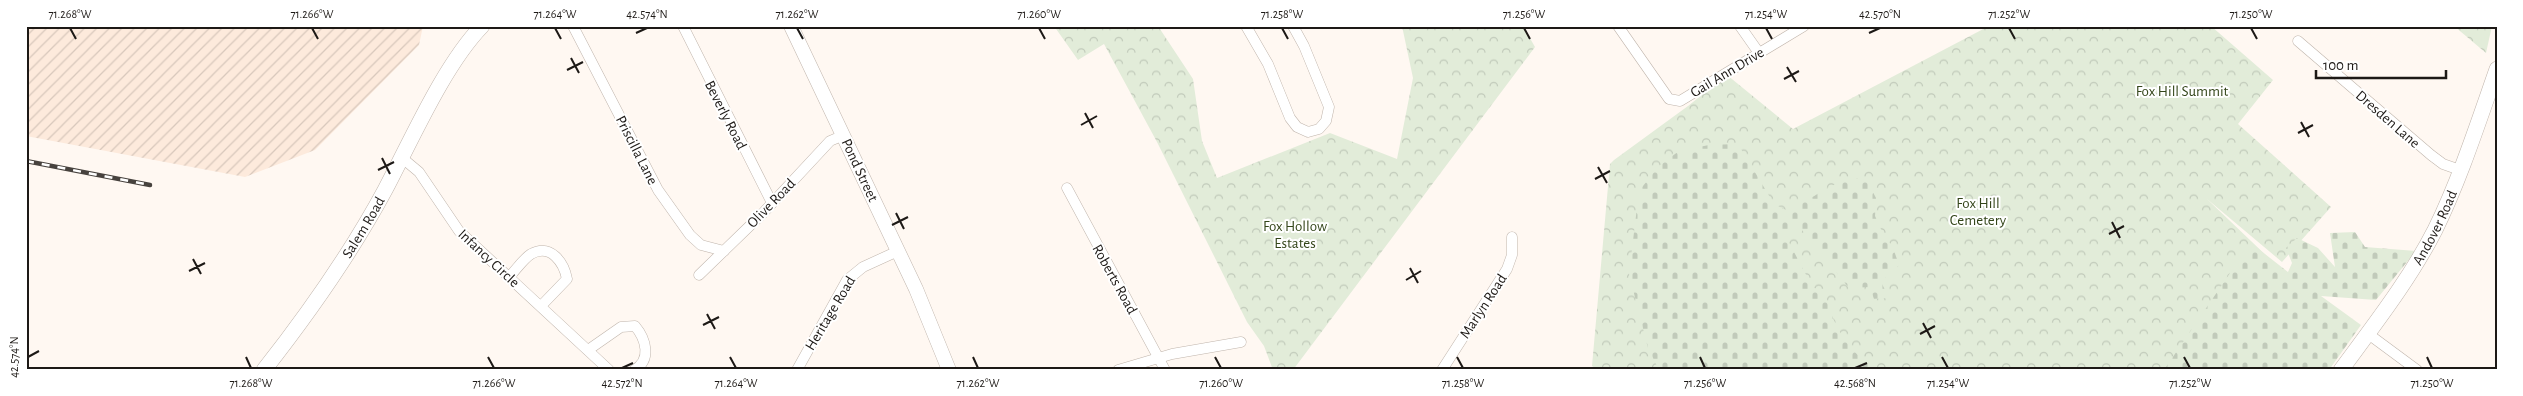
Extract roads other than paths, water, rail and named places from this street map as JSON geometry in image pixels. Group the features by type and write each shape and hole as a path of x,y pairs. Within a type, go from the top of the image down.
{"main road":[{"name":"Salem Road","path":"264,370 344,257 442,83 482,26"},
{"name":"Andover Road","path":"2341,370 2426,247 2460,170 2497,69"}],"street":[{"name":"Priscilla Lane","path":"573,26 658,190 695,240 701,245 724,251"},
{"name":"Beverly Road","path":"682,26 772,203"},
{"name":"Pond Street","path":"791,26 898,251 949,370"},
{"path":"1246,26 1268,64 1290,118 1297,127 1308,132 1318,129 1326,120 1329,107 1304,46 1293,26"},
{"name":"Gail Ann Drive","path":"1618,26 1669,99 1675,101 1680,101 1804,26"},
{"path":"1740,26 1759,53"},
{"name":"Dresden Lane","path":"2298,41 2431,155 2443,164 2460,170"},
{"name":"Olive Road","path":"699,275 772,203 830,141 844,135"},
{"name":"Infancy Circle","path":"401,157 420,172 459,231 610,370"},
{"name":"Roberts Road","path":"1067,188 1165,370"},
{"name":"Marlyn Road","path":"1442,370 1507,269 1512,255 1512,237"},
{"path":"509,277 531,254 545,251 558,257 566,271 567,279 541,306"},
{"name":"Heritage Road","path":"797,370 838,295 854,272 898,251"},
{"path":"588,350 621,327 635,326 644,336 646,354 639,367 634,370"},
{"path":"2367,333 2417,370"},
{"path":"1118,370 1159,358 1241,342"}],"railway":[{"path":"26,161 150,185"}],"park label":[{"name":"Fox Hill Summit","path":"2182,91"},
{"name":"Fox Hill Cemetery","path":"1978,212"},
{"name":"Fox Hollow Estates","path":"1295,234"}]}
